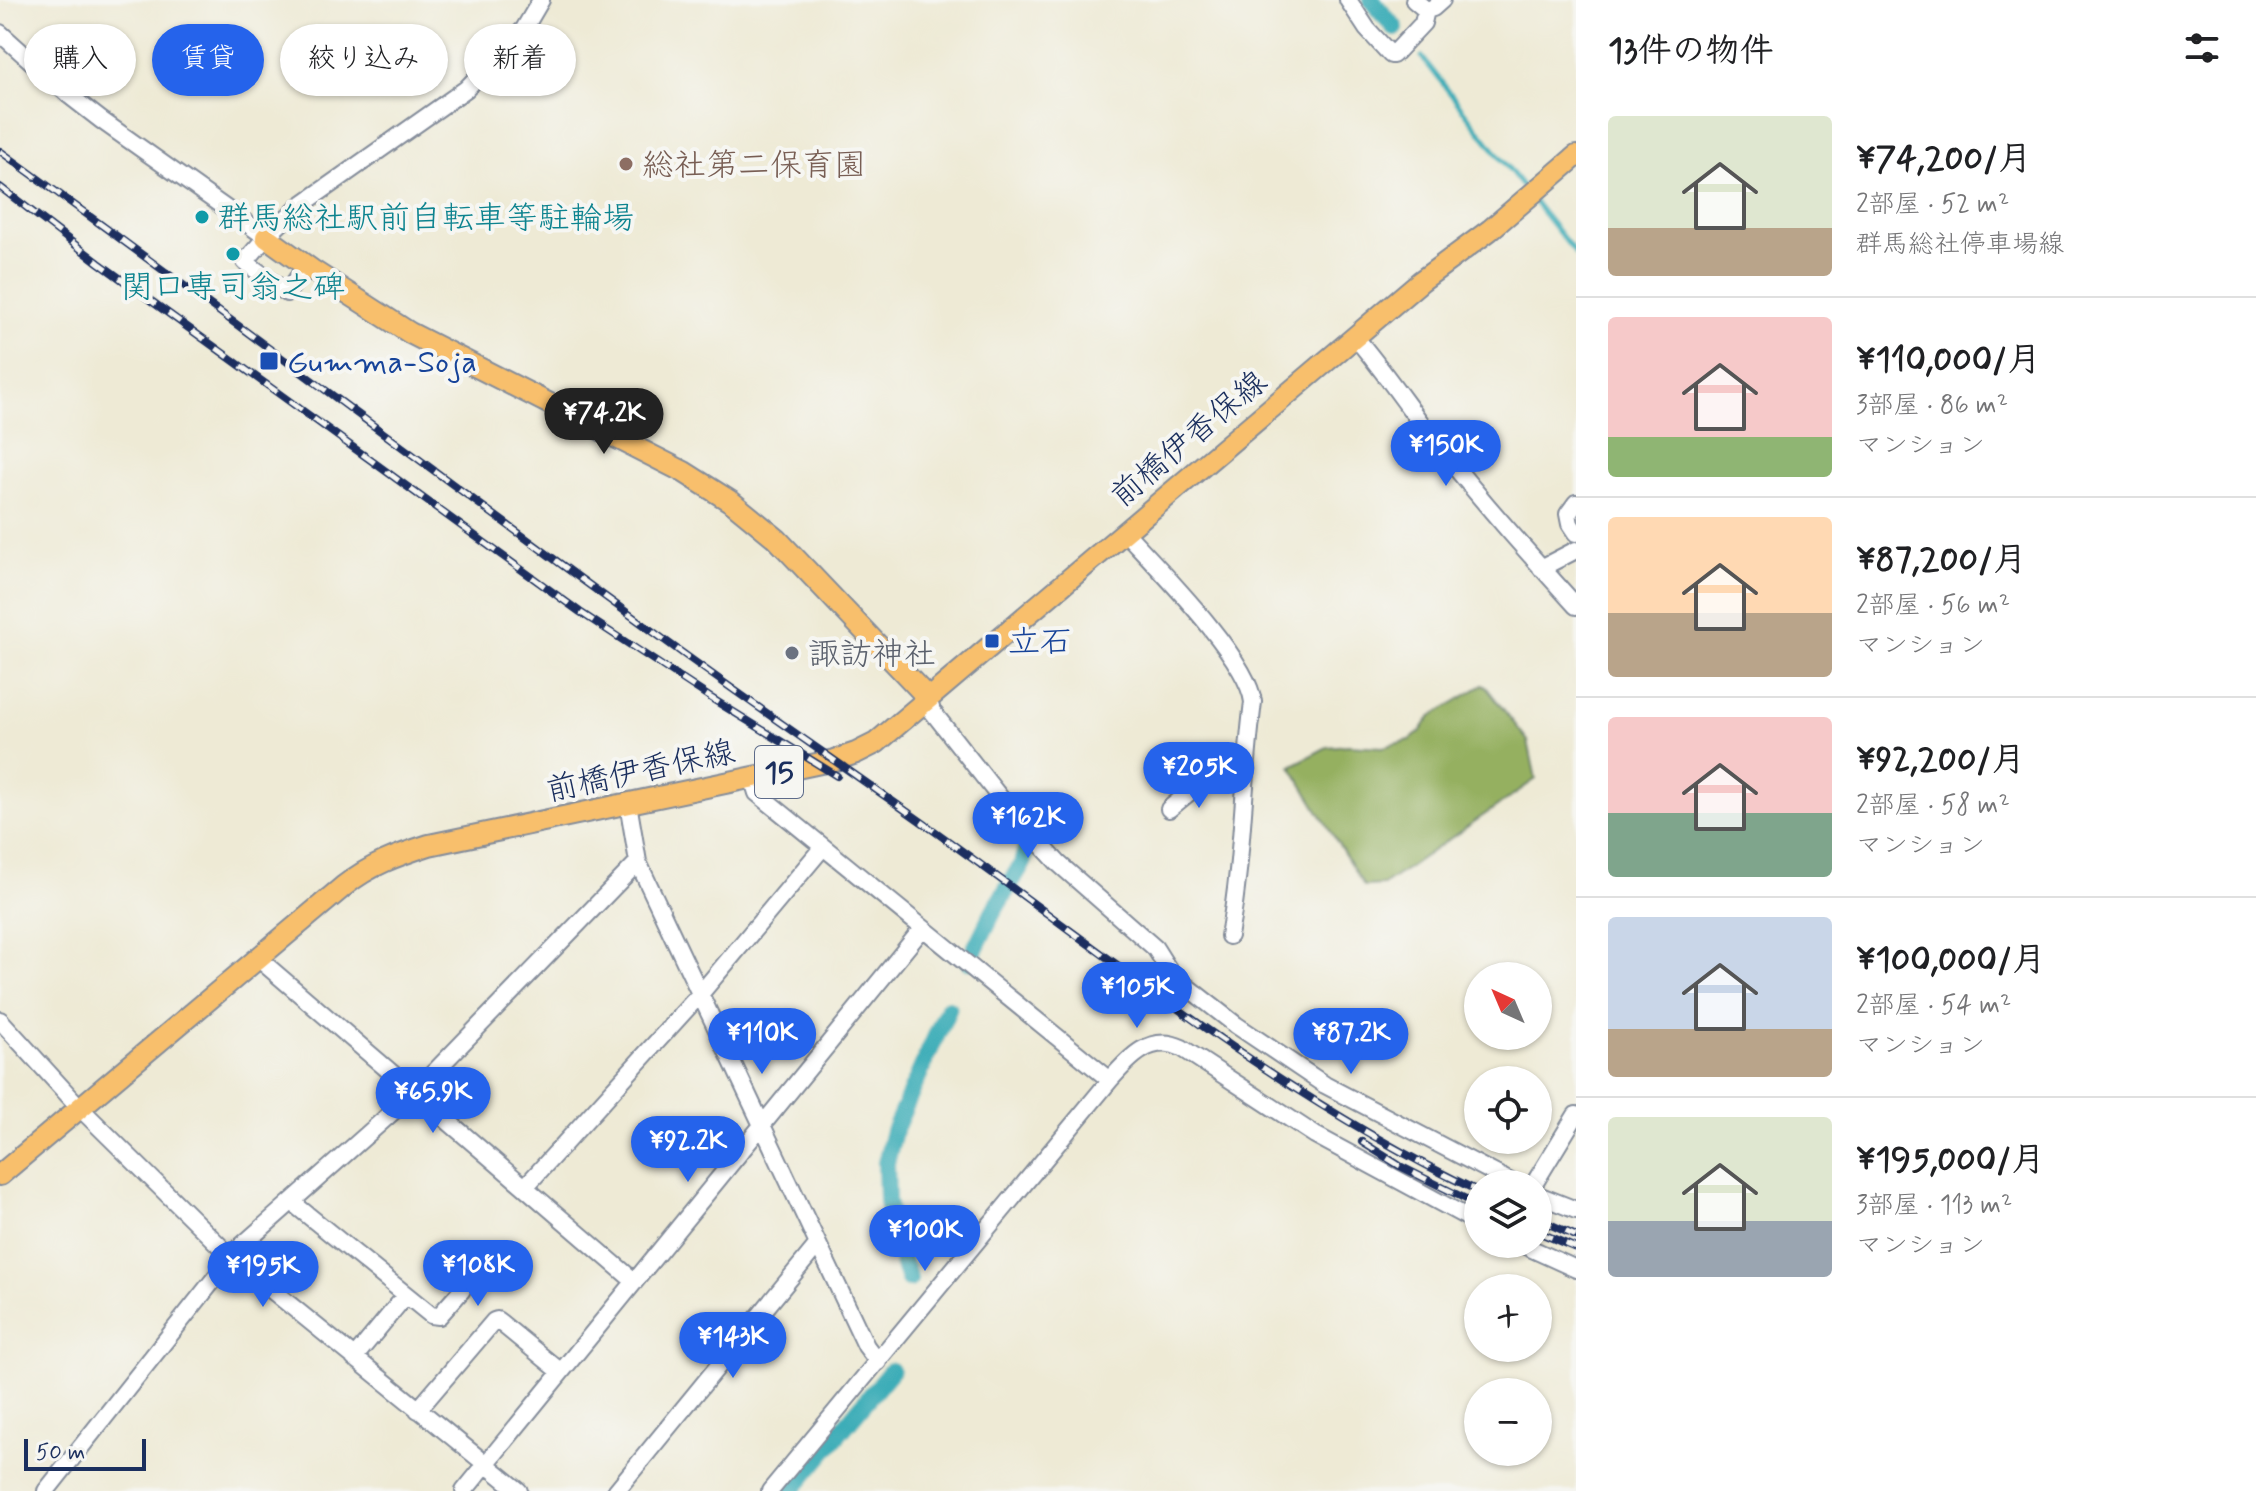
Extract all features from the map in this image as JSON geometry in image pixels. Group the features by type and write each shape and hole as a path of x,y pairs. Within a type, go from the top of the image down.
{"main road":[{"name":"前橋伊香保線","path":"0,1175 350,881 386,860 429,845 835,760 876,743 1421,281 1481,238 1576,156"},
{"path":"266,237 410,333 684,472 733,503 760,524 803,566 928,698"}],"street":[{"path":"306,266 287,293 245,262 297,208 466,89 524,29 541,0"},
{"path":"1348,0 1367,29 1392,55 1423,23 1420,5 1433,8 1442,0"},
{"path":"0,33 101,120 266,237"},
{"path":"1355,337 1445,455 1576,606"},
{"path":"1576,503 1568,514 1576,533"},
{"path":"1124,531 1200,616 1232,658 1252,694 1240,855 1229,936"},
{"path":"1541,568 1576,550"},
{"path":"928,698 932,711 1026,827 1058,863 1155,948 1172,975 1248,1034 1325,1085 1488,1170"},
{"path":"752,777 757,793 1110,1080"},
{"path":"1169,809 1203,781"},
{"path":"628,803 638,862 866,1346 878,1362"},
{"path":"525,1187 701,993 823,847"},
{"path":"46,1491 231,1257 414,1093 638,862"},
{"path":"464,1491 922,929"},
{"path":"259,959 634,1281"},
{"path":"0,1020 81,1109 231,1257 519,1491"},
{"path":"770,1491 1110,1080 1127,1062 1160,1043 1173,1044 1315,1135 1464,1215"},
{"path":"1543,1170 1576,1115"},
{"path":"294,1200 299,1208 431,1315 439,1316 462,1290"},
{"path":"1552,1201 1576,1210"},
{"path":"616,1491 818,1244"},
{"path":"1552,1258 1576,1269"},
{"path":"354,1358 406,1295"},
{"path":"418,1410 497,1320 561,1372"}],"green space":[{"path":"1483,685 1528,741 1536,779 1383,885 1364,886 1291,766 1327,747 1383,747 1410,740 1430,717"}],"waterway":[{"path":"1371,0 1395,28"},
{"path":"1422,57 1527,192"},
{"path":"1533,200 1576,254"},
{"path":"969,961 993,912 1022,864 1026,849"},
{"path":"909,1279 894,1238 887,1200 886,1163 894,1131 948,1009"},
{"path":"791,1491 891,1371"}],"railway":[{"path":"0,151 659,636 1198,1023 1334,1113 1464,1184"},
{"path":"0,187 99,263 580,612 837,776"},
{"path":"1362,1142 1400,1166 1464,1198"},
{"path":"1552,1225 1576,1236"},
{"path":"1552,1238 1576,1248"}],"place":[{"name":"総社第二保育園","path":"626,164"},
{"name":"群馬総社駅前自転車等駐輪場","path":"202,217"},
{"name":"関口専司翁之碑","path":"233,254"},
{"name":"Gumma-Soja","path":"269,361"},
{"name":"立石","path":"992,641"},
{"name":"諏訪神社","path":"792,653"}]}
